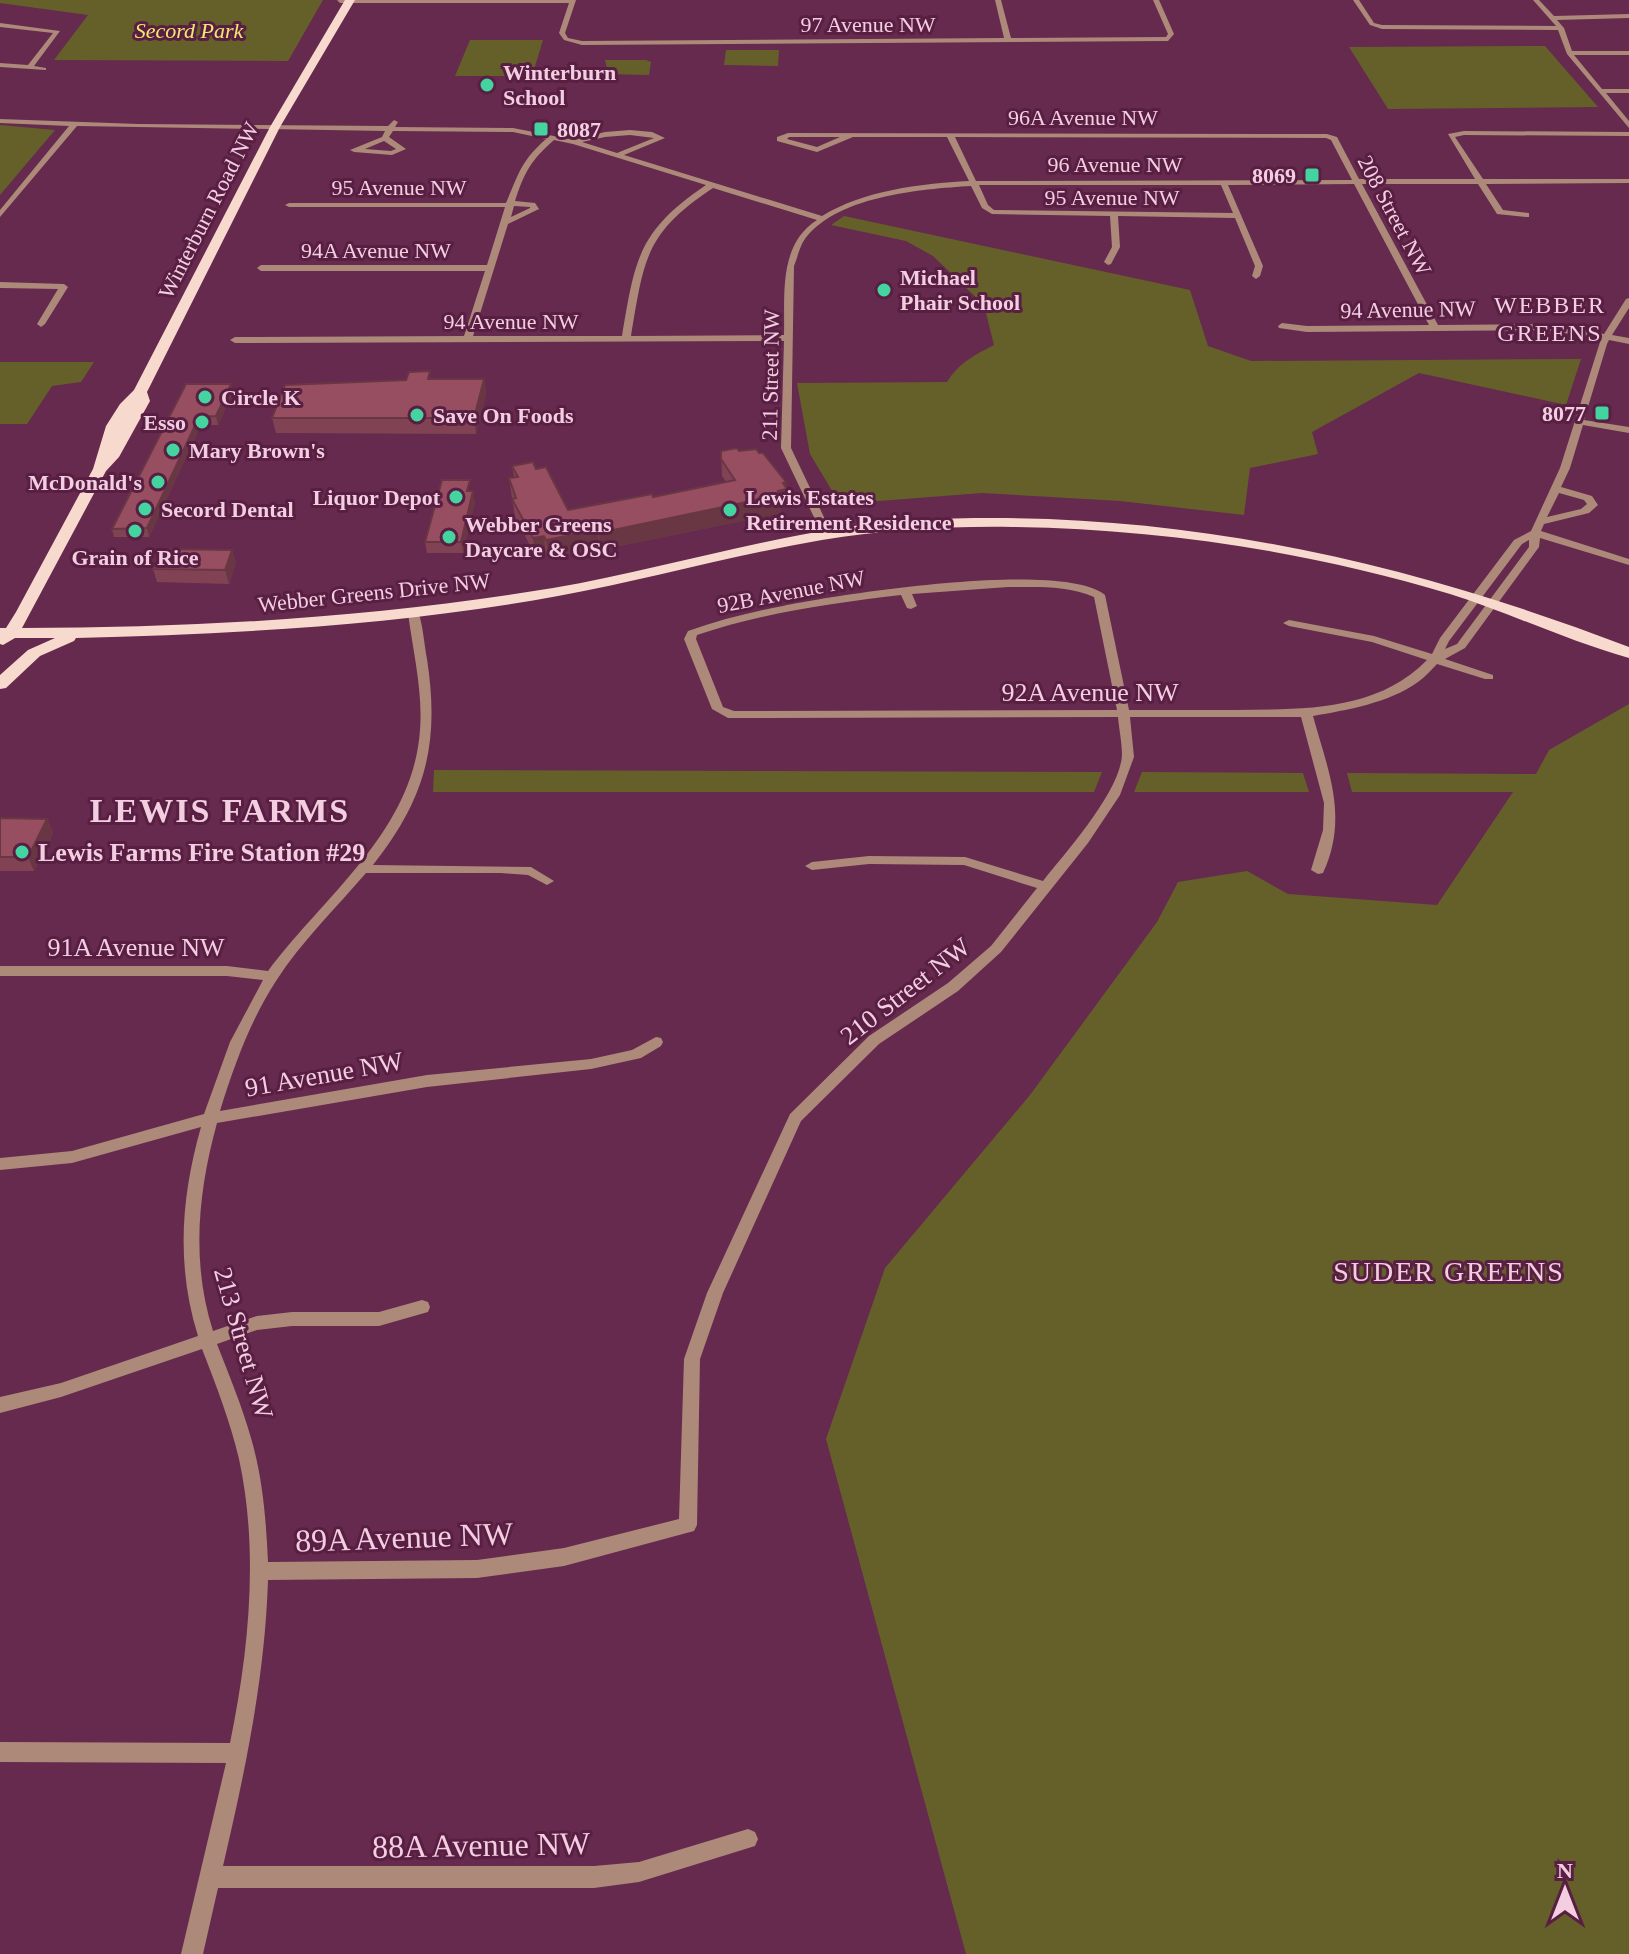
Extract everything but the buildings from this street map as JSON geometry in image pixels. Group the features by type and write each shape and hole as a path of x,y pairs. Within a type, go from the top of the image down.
{"main road":[{"name":"Winterburn Road NW","path":"318,50 317,42 340,0"},
{"name":"Winterburn Road NW","path":"0,666 13,644 4,636 143,401 140,392 276,124 350,0"},
{"name":"Webber Greens Drive NW","path":"4,636 298,625 414,613 580,587 827,534 963,523 1056,523 1143,528 1283,547 1351,561 1477,595 1629,653"},
{"path":"0,684 22,662 48,645 71,637 103,633"}],"street":[{"path":"340,0 573,1"},
{"path":"998,0 1008,41"},
{"name":"97 Avenue NW","path":"573,1 562,33 566,39 582,43 1155,41 1171,38 1156,0"},
{"path":"1356,0 1375,26 1561,28"},
{"path":"1536,0 1561,28 1569,53 1629,126"},
{"path":"1553,18 1629,16"},
{"path":"0,25 58,32 30,67"},
{"path":"1569,53 1629,53"},
{"path":"0,65 44,69"},
{"path":"1601,91 1629,91"},
{"path":"0,118 76,122 392,124 493,128 574,142 822,219"},
{"path":"0,215 76,122"},
{"path":"385,138 402,149 392,153 354,150 385,138 392,124"},
{"path":"574,142 608,134 654,135 661,138 617,156"},
{"path":"1526,215 1502,213 1451,139 1453,135 1629,134"},
{"name":"96A Avenue NW","path":"852,135 817,150 780,139 788,135 852,135 1314,135"},
{"path":"950,135 975,183"},
{"name":"208 Street NW","path":"1314,135 1334,139 1434,327"},
{"path":"468,339 503,223 526,162 553,137"},
{"path":"1223,181 1259,266 1256,276"},
{"name":"96 Avenue NW","path":"822,219 846,207 890,193 975,183 1629,181"},
{"name":"95 Avenue NW","path":"975,183 987,209 1012,214 1238,216"},
{"path":"626,338 639,267 654,232 673,211 712,185"},
{"path":"503,223 535,209 532,205 510,204"},
{"name":"95 Avenue NW","path":"289,205 510,204"},
{"path":"1108,262 1116,247 1114,216"},
{"name":"211 Street NW","path":"822,219 804,235 791,257 786,448 827,534"},
{"name":"94A Avenue NW","path":"261,268 490,268"},
{"path":"0,285 64,287 41,324"},
{"name":"92A Avenue NW","path":"732,715 1306,713 1343,707 1392,692 1415,679 1435,659 1461,646 1534,547 1538,528 1556,489 1579,422 1606,335 1629,301"},
{"name":"94 Avenue NW","path":"1282,326 1307,329 1546,327 1629,341"},
{"name":"94 Avenue NW","path":"235,340 787,338"},
{"path":"1579,422 1629,430"},
{"path":"1538,528 1585,511 1593,505 1588,498 1556,489"},
{"path":"1538,528 1629,562"},
{"name":"92A Avenue NW","path":"1435,659 1444,640 1518,542 1538,528"},
{"name":"92B Avenue NW","path":"732,715 718,709 690,639 692,633 797,607 905,591 987,585 1071,584 1092,589 1099,595"},
{"name":"92B Avenue NW","path":"905,591 911,606"},
{"name":"210 Street NW","path":"688,1525 692,1359 715,1293 795,1118 874,1040 953,987 996,949 1083,840 1114,795 1128,757 1124,715 1099,595"},
{"name":"213 Street NW","path":"192,1954 236,1753 256,1640 261,1571 253,1479 194,1286 191,1228 199,1163 240,1038 272,976 365,869 408,804 425,745 426,698 414,613"},
{"path":"1289,623 1338,630 1489,677"},
{"path":"1306,713 1330,803 1329,830 1318,870"},
{"path":"812,866 869,860 965,861 1044,886"},
{"path":"365,869 501,869 531,871 547,881"},
{"name":"91A Avenue NW","path":"0,971 227,971 272,976"},
{"name":"91 Avenue NW","path":"0,1164 72,1157 212,1118 427,1081 591,1064 636,1054 656,1042"},
{"path":"0,1405 61,1390 257,1323 292,1319 379,1319 422,1307"},
{"name":"89A Avenue NW","path":"261,1571 477,1569 564,1557 688,1525"},
{"path":"0,1752 236,1753"},
{"name":"88A Avenue NW","path":"210,1877 594,1877 639,1872 748,1839"}],"green space":[{"name":"Secord Park","path":"0,0 323,0 288,61 54,60 88,15 0,3"},
{"path":"470,40 543,40 532,76 455,76"},
{"path":"1545,46 1598,107 1388,109 1349,47"},
{"path":"726,50 779,50 778,66 724,65"},
{"path":"605,60 646,60 651,62 649,75 608,74"},
{"path":"0,125 55,130 0,195"},
{"path":"844,216 1190,290 1208,346 1251,361 1581,359 1566,405 1419,373 1312,432 1318,454 1250,468 1244,515 1120,501 982,493 840,504 810,454 797,383 947,382 962,364 994,345 984,305 933,256 906,241 831,225"},
{"path":"0,362 94,362 81,382 52,386 27,424 0,424"},
{"path":"1629,704 1629,1954 966,1954 826,1439 885,1268 1030,1095 1157,922 1178,882 1247,871 1288,894 1437,905 1513,792 1352,792 1347,773 1536,774 1549,750"},
{"path":"434,770 1102,772 1094,792 433,792"},
{"path":"1142,772 1303,773 1309,792 1134,792"}],"place":[{"name":"Winterburn School","path":"487,85"},
{"name":"8087","path":"541,129"},
{"name":"8069","path":"1312,175"},
{"name":"Michael Phair School","path":"884,290"},
{"name":"Circle K","path":"205,397"},
{"name":"8077","path":"1602,413"},
{"name":"Save On Foods","path":"417,415"},
{"name":"Esso","path":"202,422"},
{"name":"Mary Brown's","path":"173,450"},
{"name":"McDonald's","path":"158,482"},
{"name":"Liquor Depot","path":"456,497"},
{"name":"Secord Dental","path":"145,509"},
{"name":"Lewis Estates Retirement Residence","path":"730,510"},
{"name":"Grain of Rice","path":"135,531"},
{"name":"Webber Greens Daycare & OSC","path":"449,537"},
{"name":"Lewis Farms Fire Station #29","path":"22,852"}],"district":[{"name":"WEBBER GREENS","path":"1550,319"},
{"name":"LEWIS FARMS","path":"220,810"},
{"name":"SUDER GREENS","path":"1449,1271"}]}
